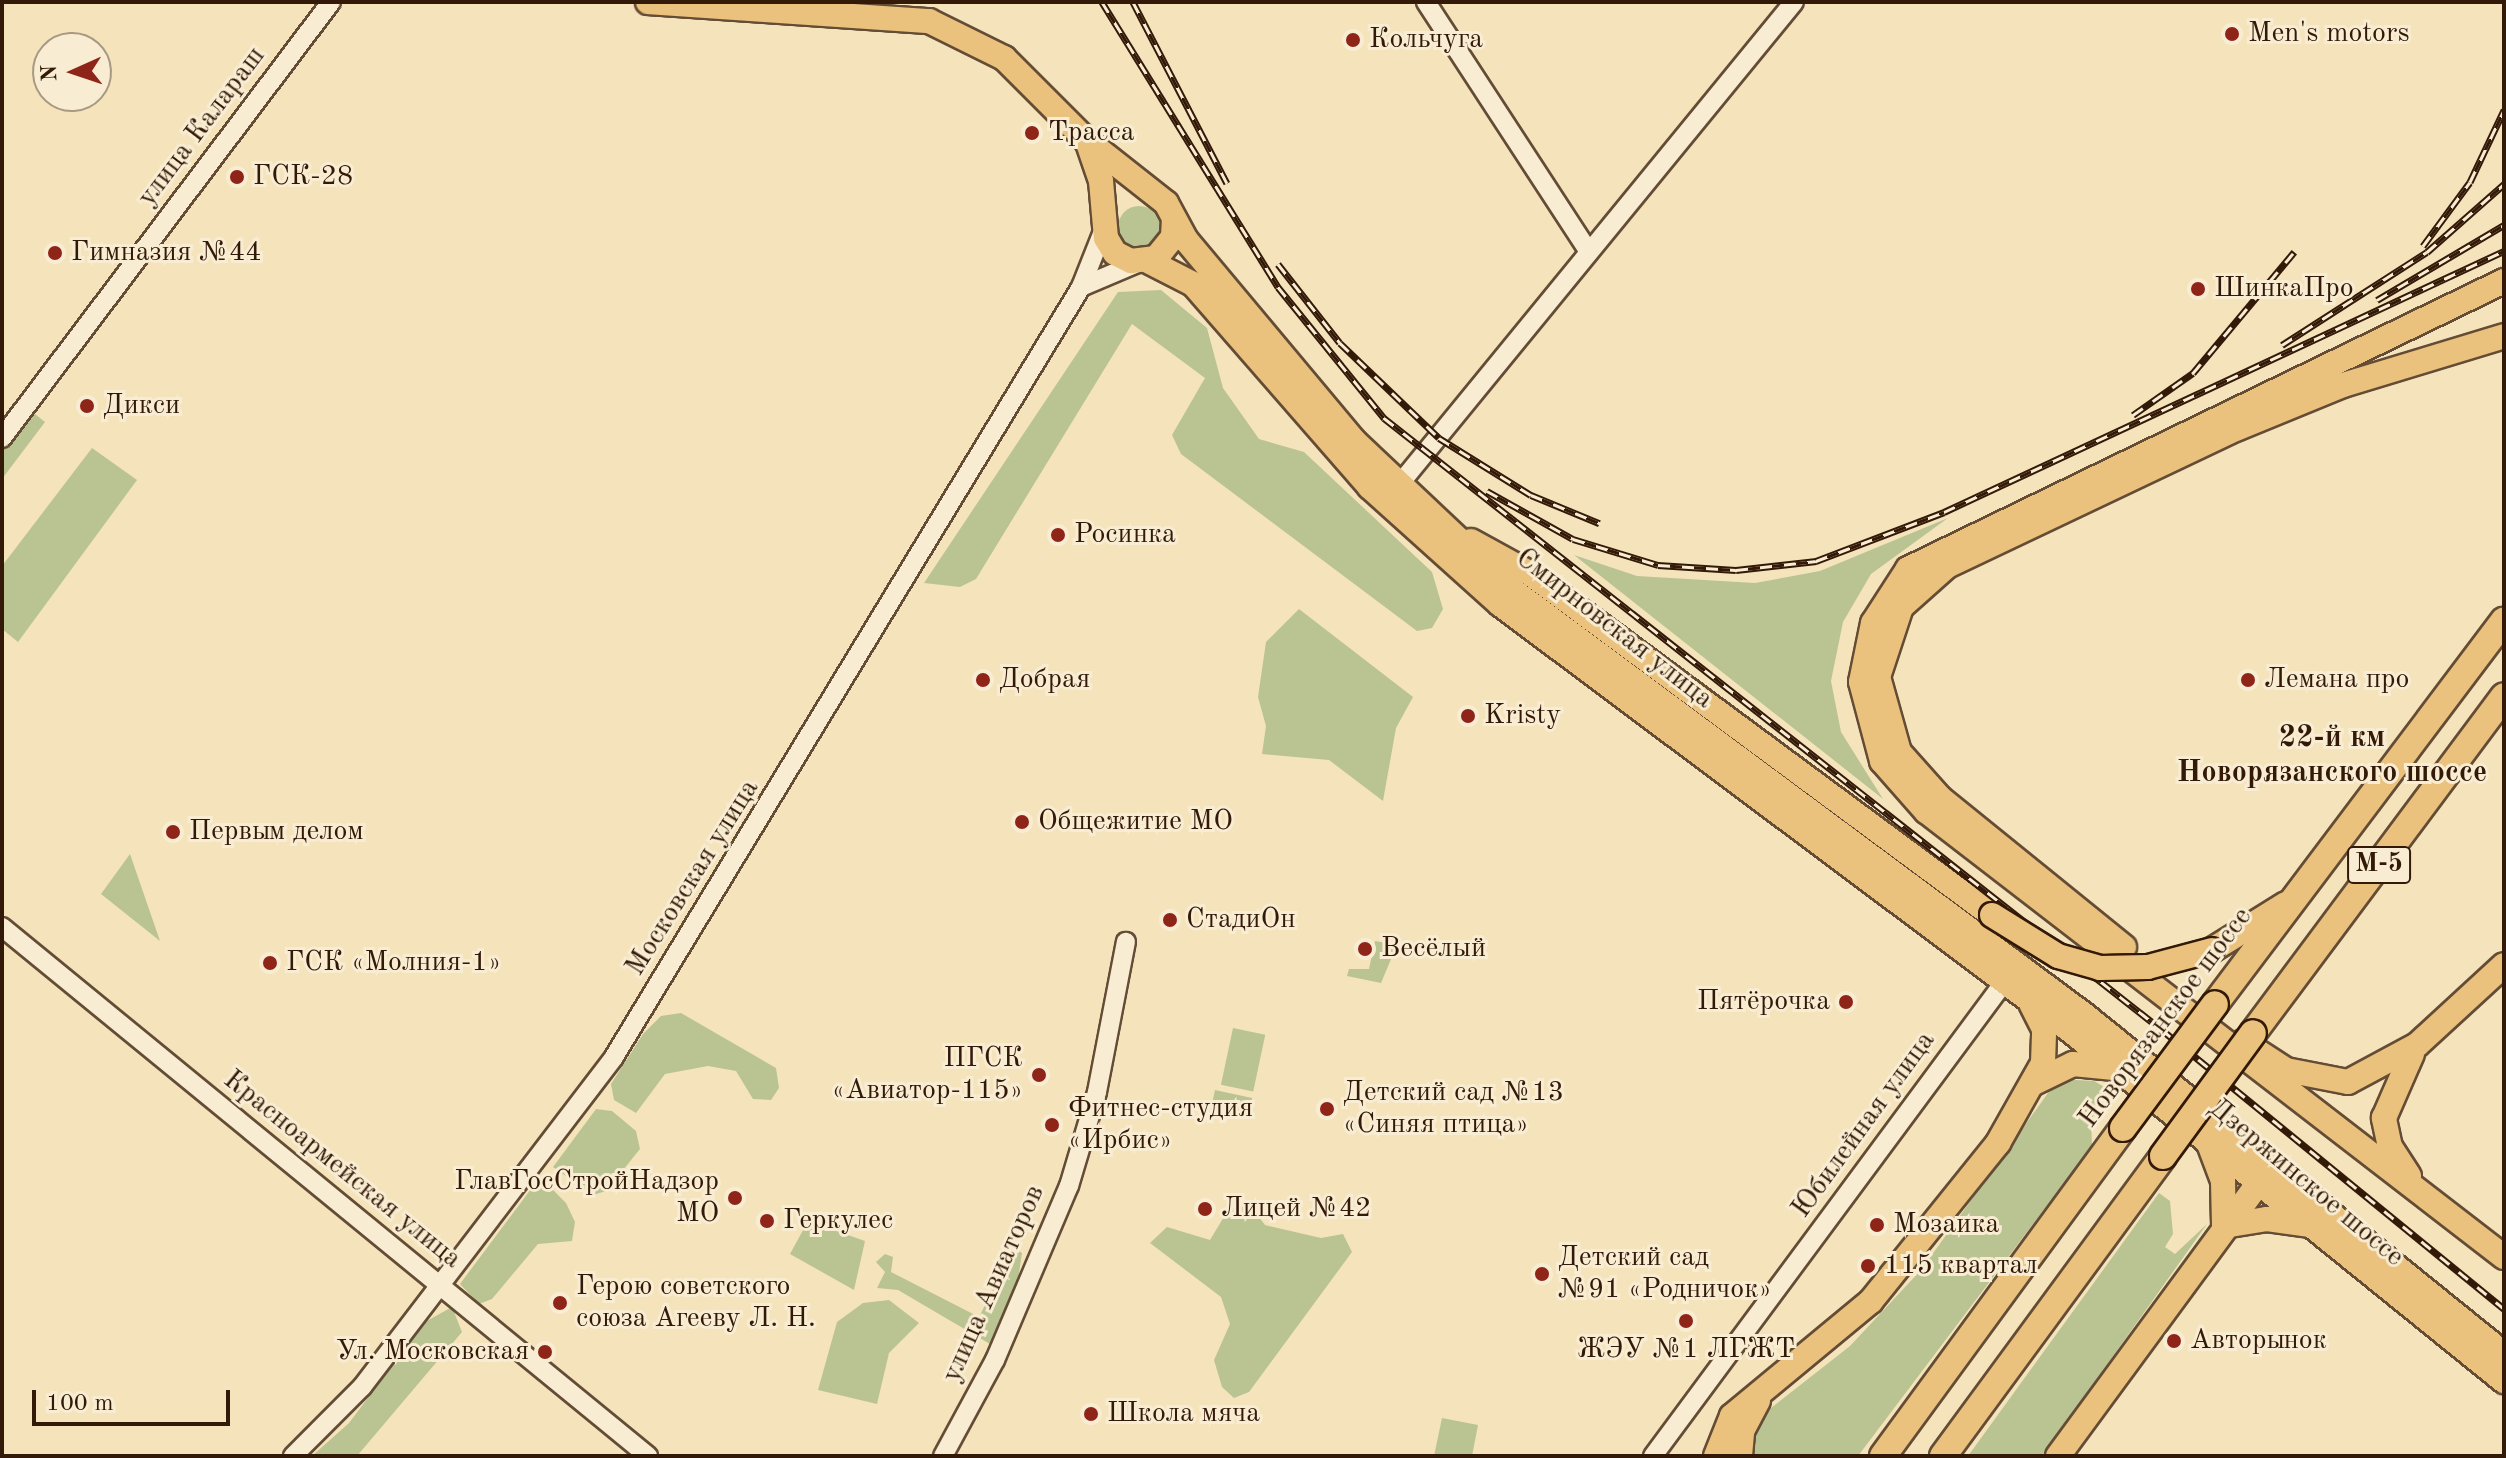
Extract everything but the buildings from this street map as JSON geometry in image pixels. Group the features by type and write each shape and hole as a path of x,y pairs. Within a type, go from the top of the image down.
{"highway":[{"name":"Новорязанское шоссе","path":"1883,1456 2215,1004 2504,621"},
{"name":"М-5","path":"1943,1456 2504,696"}],"main road":[{"name":"Смирновская улица","path":"648,2 723,4 929,21 1004,58 1086,140 1151,193 1282,357 1398,486 1431,518 1664,707 2077,1023"},
{"name":"Смирновская улица","path":"1086,140 1104,224 1115,253 1193,284 1370,487 1500,604 2028,999 2077,1023"},
{"path":"1104,224 1126,194 1151,193"},
{"path":"1144,262 1169,245 1174,219"},
{"path":"2504,281 1938,550 1885,595 1864,650 1870,734 1882,761 1926,811 2274,1085 2419,1190 2504,1257"},
{"path":"2504,336 2264,418 1947,566 1901,607 1878,677 1887,727 1932,790 2269,1060 2308,1078 2348,1082 2417,1045 2504,965"},
{"name":"М-5","path":"1431,518 1531,574 1883,837 2067,959 2137,968 2212,950 2298,896"},
{"path":"1716,1456 1732,1416 1840,1331 1897,1272 1998,1143 2034,1083 2045,1045 2028,999"},
{"name":"Дзержинское шоссе","path":"2077,1023 2119,1070 2207,1139 2267,1173 2312,1226 2504,1381"},
{"name":"Дзержинское шоссе","path":"2077,1023 2504,1354"},
{"path":"2417,1045 2391,1087 2384,1118 2390,1147 2419,1190"},
{"path":"2034,1083 2073,1064 2119,1070"},
{"path":"2207,1139 2223,1181 2224,1226"},
{"path":"2058,1456 2224,1226 2267,1173"},
{"path":"2224,1226 2267,1219 2312,1226"},
{"path":"1740,1456 1742,1431 1769,1386"},
{"name":"М-5","path":"1876,1456 1907,1425"}],"street":[{"name":"улица Калараш","path":"2,438 331,2"},
{"path":"1426,2 1586,247"},
{"path":"1398,486 1794,2"},
{"path":"1503,360 1586,247 1639,193"},
{"name":"Московская улица","path":"293,1456 362,1387 614,1057 1081,287 1104,224"},
{"path":"1081,287 1144,262"},
{"name":"Красноармейская улица","path":"2,927 439,1288 648,1456"},
{"name":"улица Авиаторов","path":"943,1456 995,1360 1069,1186 1097,1092 1126,942"},
{"name":"Юбилейная улица","path":"1653,1456 2005,981"}],"green space":[{"path":"1139,206 1154,212 1160,227 1154,242 1139,248 1124,242 1118,227 1124,212"},
{"path":"1161,290 1207,328 1223,388 1259,439 1304,452 1432,572 1443,609 1432,628 1417,631 1181,454 1172,435 1205,378 1132,324 976,579 960,587 924,583 1118,292"},
{"path":"30,410 45,422 2,479 2,446"},
{"path":"92,448 137,480 18,642 2,629 2,566"},
{"path":"1948,518 1871,574 1843,622 1831,681 1841,732 1883,799 1574,555 1637,576 1755,583 1820,571"},
{"path":"1299,609 1413,697 1396,728 1383,801 1329,760 1262,754 1266,726 1258,697 1266,642"},
{"path":"130,854 160,941 101,894"},
{"path":"1375,941 1397,945 1381,983 1347,976 1349,969 1369,969"},
{"path":"681,1013 776,1068 779,1088 771,1100 753,1099 736,1071 708,1066 665,1074 636,1113 614,1100 611,1084 643,1034 661,1016"},
{"path":"1233,1028 1265,1035 1253,1092 1221,1085"},
{"path":"2058,1079 2094,1081 2113,1092 2091,1119 2092,1146 1858,1456 1747,1456 1762,1415 1850,1346 1921,1270"},
{"path":"1215,1090 1252,1098 1248,1117 1211,1110"},
{"path":"596,1109 612,1111 636,1131 640,1149 606,1191 593,1195 553,1167"},
{"path":"534,1185 549,1186 566,1203 575,1222 572,1241 538,1244 492,1299 479,1304 460,1284"},
{"path":"2159,1193 2170,1201 2173,1234 2165,1247 2175,1254 2207,1224 2042,1456 1968,1456"},
{"path":"1246,1200 1265,1225 1321,1238 1343,1234 1352,1252 1249,1392 1234,1398 1222,1387 1214,1360 1230,1324 1221,1297 1150,1243 1167,1227 1210,1240 1228,1210"},
{"path":"808,1221 865,1241 854,1290 790,1254"},
{"path":"1014,1248 1022,1253 1016,1294 990,1344 898,1290 877,1288 885,1272 876,1262 885,1254 893,1257 891,1272 979,1317"},
{"path":"889,1300 919,1323 889,1353 877,1404 818,1390 837,1322 863,1303"},
{"path":"452,1307 462,1332 357,1456 312,1456 349,1423 425,1322"},
{"path":"1442,1418 1478,1425 1472,1456 1434,1456"}],"railway":[{"path":"1102,2 1278,287 1384,418 2161,1029 2504,1309"},
{"path":"1133,2 1227,183"},
{"path":"2423,246 2470,182 2504,110"},
{"path":"2282,345 2427,252 2504,184"},
{"path":"2377,300 2504,225"},
{"path":"1487,491 1573,539 1658,565 1736,570 1816,561 1944,512 2504,251"},
{"path":"2133,415 2193,373 2294,252"},
{"path":"1278,264 1340,343 1439,438 1531,495 1599,523"}],"place":[{"name":"Men's motors","path":"2232,34"},
{"name":"Кольчуга","path":"1353,40"},
{"name":"Трасса","path":"1032,133"},
{"name":"ГСК-28","path":"237,177"},
{"name":"Гимназия №44","path":"55,253"},
{"name":"ШинкаПро","path":"2198,289"},
{"name":"Дикси","path":"87,406"},
{"name":"Росинка","path":"1058,535"},
{"name":"Добрая","path":"983,680"},
{"name":"Лемана про","path":"2248,680"},
{"name":"Kristy","path":"1468,716"},
{"name":"Общежитие МО","path":"1022,822"},
{"name":"Первым делом","path":"173,832"},
{"name":"СтадиОн","path":"1170,920"},
{"name":"Весёлый","path":"1365,949"},
{"name":"ГСК «Молния-1»","path":"270,963"},
{"name":"Пятёрочка","path":"1846,1002"},
{"name":"ПГСК «Авиатор-115»","path":"1039,1075"},
{"name":"Детский сад №13 «Синяя птица»","path":"1327,1109"},
{"name":"Фитнес-студия «Ирбис»","path":"1052,1125"},
{"name":"ГлавГосСтройНадзор МО","path":"735,1198"},
{"name":"Лицей №42","path":"1205,1209"},
{"name":"Геркулес","path":"767,1221"},
{"name":"Мозаика","path":"1877,1225"},
{"name":"115 квартал","path":"1868,1266"},
{"name":"Детский сад №91 «Родничок»","path":"1542,1274"},
{"name":"Герою советского союза Агееву Л. Н.","path":"560,1303"},
{"name":"ЖЭУ №1 ЛГЖТ","path":"1686,1321"},
{"name":"Авторынок","path":"2174,1341"},
{"name":"Ул. Московская","path":"545,1352"},
{"name":"Школа мяча","path":"1091,1414"}],"district":[{"name":"22-й км Новорязанского шоссе","path":"2332,755"}]}
